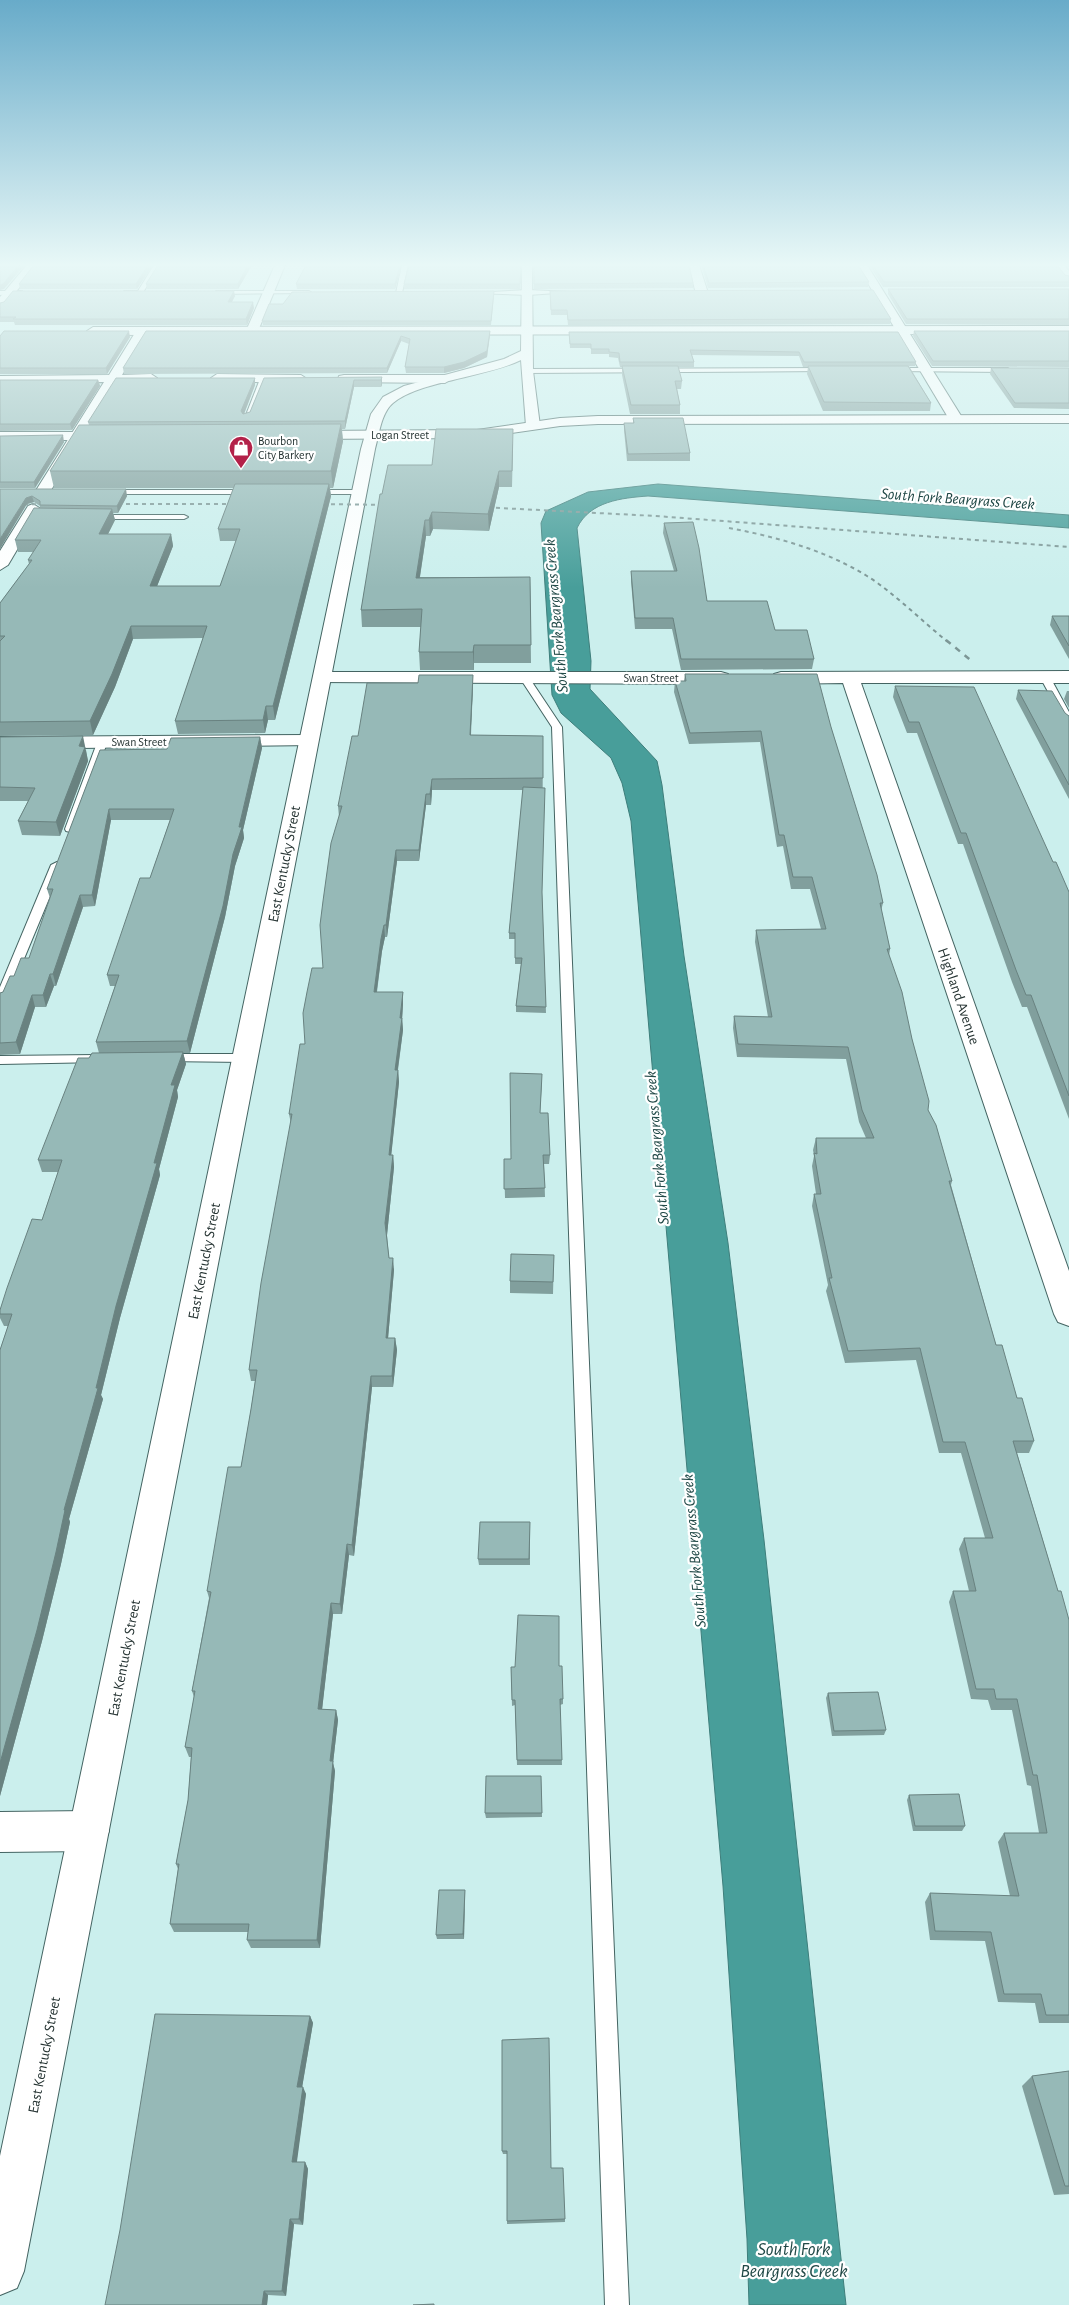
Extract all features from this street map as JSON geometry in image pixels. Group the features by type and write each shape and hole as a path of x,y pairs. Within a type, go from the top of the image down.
{"street":[{"path":"43,492 117,373"},
{"name":"East Kentucky Street","path":"0,2271 308,742 372,435 378,414 388,400 409,389 469,373"},
{"path":"527,373 533,426"},
{"path":"927,373 956,419"},
{"path":"0,380 163,378"},
{"path":"203,378 310,379"},
{"path":"329,379 445,379"},
{"name":"Logan Street","path":"293,435 477,434 533,426 598,420 1069,419"},
{"path":"0,436 126,436"},
{"path":"0,565 33,514"},
{"path":"762,678 1069,677"},
{"name":"Swan Street","path":"322,678 742,678"},
{"name":"Highland Avenue","path":"850,678 1069,1314"},
{"name":"Swan Street","path":"0,743 308,742"},
{"path":"0,1832 89,1831"}],"lane":[{"path":"246,419 263,378"},
{"path":"96,492 262,492"},
{"path":"301,492 360,492"},
{"path":"90,517 184,517"},
{"path":"534,678 557,727 618,2305"},
{"path":"1045,678 1069,721"},
{"path":"66,839 102,742"},
{"path":"0,1002 59,858"},
{"path":"155,1058 245,1058"},
{"path":"0,1060 106,1059"}],"water":[{"name":"South Fork Beargrass Creek","path":"658,484 1069,515 1069,528 648,496 618,500 598,507 583,519 577,528 591,661 590,689 657,761 662,785 684,956 728,1243 764,1540 846,2305 749,2305 747,2239 723,1886 631,821 622,783 611,758 561,713 552,695 541,523 546,511 588,492"}],"building":[{"path":"624,373 680,373 682,381 675,381 680,405 631,405"},
{"path":"811,373 912,373 931,403 824,402"},
{"path":"994,373 1069,373 1069,403 1015,403"},
{"path":"382,377 381,380 354,380 345,421 88,422 116,378 255,378 241,411 243,414 250,412 264,378"},
{"path":"0,380 98,380 70,424 0,424"},
{"path":"633,418 683,418 690,453 628,454 624,423 634,423"},
{"path":"341,424 331,471 50,471 79,425"},
{"path":"436,429 513,429 512,471 499,471 488,514 432,512 429,520 425,520 416,578 530,577 531,645 474,645 473,652 419,652 422,609 361,610 380,494 382,494 388,465 432,465"},
{"path":"63,435 34,482 0,482 0,436"},
{"path":"235,484 329,484 273,706 266,706 263,720 175,721 207,626 131,626 112,674 90,721 0,722 0,641 5,636 0,636 0,603 32,560 28,560 41,540 15,540 34,508 112,509 99,534 171,534 150,586 220,586 240,529 218,529"},
{"path":"0,489 126,489 117,506 40,505 40,501 32,496 26,498 0,539"},
{"path":"693,522 707,601 767,601 775,630 807,630 814,659 681,659 673,618 635,618 631,571 677,571 664,523"},
{"path":"1052,616 1069,616 1069,646"},
{"path":"685,674 817,674 831,727 877,875 883,903 880,903 890,949 887,949 902,992 912,1039 929,1101 928,1110 936,1125 952,1181 949,1181 996,1345 1002,1345 1017,1398 1022,1398 1034,1441 1013,1441 1058,1591 1061,1591 1069,1620 1069,2015 1046,2015 1041,1994 1004,1994 991,1932 935,1931 930,1893 1019,1896 1004,1833 1047,1833 1037,1775 1033,1775 1017,1699 996,1699 994,1689 976,1689 953,1591 976,1591 964,1538 993,1538 965,1442 943,1442 920,1348 848,1351 829,1278 832,1278 814,1194 821,1194 814,1153 817,1154 816,1138 874,1138 862,1110 848,1047 738,1044 734,1016 772,1017 756,930 826,929 812,877 793,877 784,835 779,835 761,731 690,733 675,681 686,681"},
{"path":"419,675 473,675 470,735 543,736 543,778 432,779 430,794 426,794 419,850 396,850 386,925 384,925 381,939 374,992 403,992 400,1018 402,1018 395,1070 398,1070 389,1155 393,1155 385,1223 389,1258 393,1258 386,1338 395,1338 392,1376 371,1376 352,1545 347,1544 340,1604 331,1603 318,1709 336,1710 330,1761 333,1761 317,1940 247,1940 249,1924 170,1924 179,1864 176,1864 188,1800 192,1748 185,1747 195,1691 192,1691 211,1592 207,1591 228,1467 241,1467 251,1409 257,1370 249,1370 261,1283 292,1114 289,1114 300,1044 305,1044 303,1013 307,992 312,968 323,968 320,925 323,901 331,843 342,806 338,806 352,736 358,736 367,683 418,683"},
{"path":"895,686 974,687 1053,862 1056,862 1069,892 1069,1096 1031,995 1026,995 1016,970 966,833 961,833 919,722 909,722"},
{"path":"1018,690 1052,691 1065,713 1069,716 1069,785"},
{"path":"83,736 79,746 85,747 56,822 18,821 35,788 0,787 0,737"},
{"path":"260,737 239,827 242,827 233,854 223,906 187,1041 96,1042 119,975 107,975 140,878 150,878 174,809 109,809 92,895 80,895 53,974 50,974 43,995 32,995 16,1042 0,1043 0,993 3,992 10,976 14,976 21,958 29,958 53,889 47,889 100,750 167,749 171,738"},
{"path":"523,787 545,788 542,892 546,1007 516,1006 522,958 515,958 515,933 509,933"},
{"path":"183,1052 171,1085 175,1085 154,1163 157,1163 116,1306 96,1388 98,1388 64,1510 37,1630 0,1763 0,1350 12,1314 0,1314 0,1310 32,1219 42,1220 62,1160 38,1160 78,1058 89,1058 92,1053"},
{"path":"510,1073 542,1074 540,1113 548,1113 550,1155 543,1155 545,1188 504,1189 504,1159 511,1159"},
{"path":"511,1254 554,1255 553,1282 510,1281"},
{"path":"480,1522 530,1522 529,1559 478,1559"},
{"path":"518,1615 559,1616 559,1666 562,1666 563,1699 560,1699 562,1760 517,1760 515,1700 512,1700 511,1667 515,1667"},
{"path":"878,1692 886,1730 834,1731 828,1693"},
{"path":"486,1776 541,1776 542,1813 485,1813"},
{"path":"959,1794 965,1826 915,1826 909,1795"},
{"path":"439,1890 465,1890 463,1934 436,1935"},
{"path":"155,2014 310,2016 297,2087 303,2087 292,2162 305,2162 299,2219 290,2219 282,2291 264,2291 262,2305 105,2305 120,2230"},
{"path":"549,2038 551,2168 563,2168 565,2219 507,2221 507,2151 502,2151 502,2040"},
{"path":"1069,2071 1069,2186 1065,2186 1032,2076"}],"railway":[{"path":"0,505 50,504"},
{"path":"110,504 242,504"},
{"path":"315,504 392,505"},
{"path":"480,507 656,516 1069,547"},
{"path":"729,528 800,546 851,567 887,590 948,642"},
{"path":"946,640 973,662"}],"place":[{"name":"Bourbon City Barkery","path":"241,469"}]}
